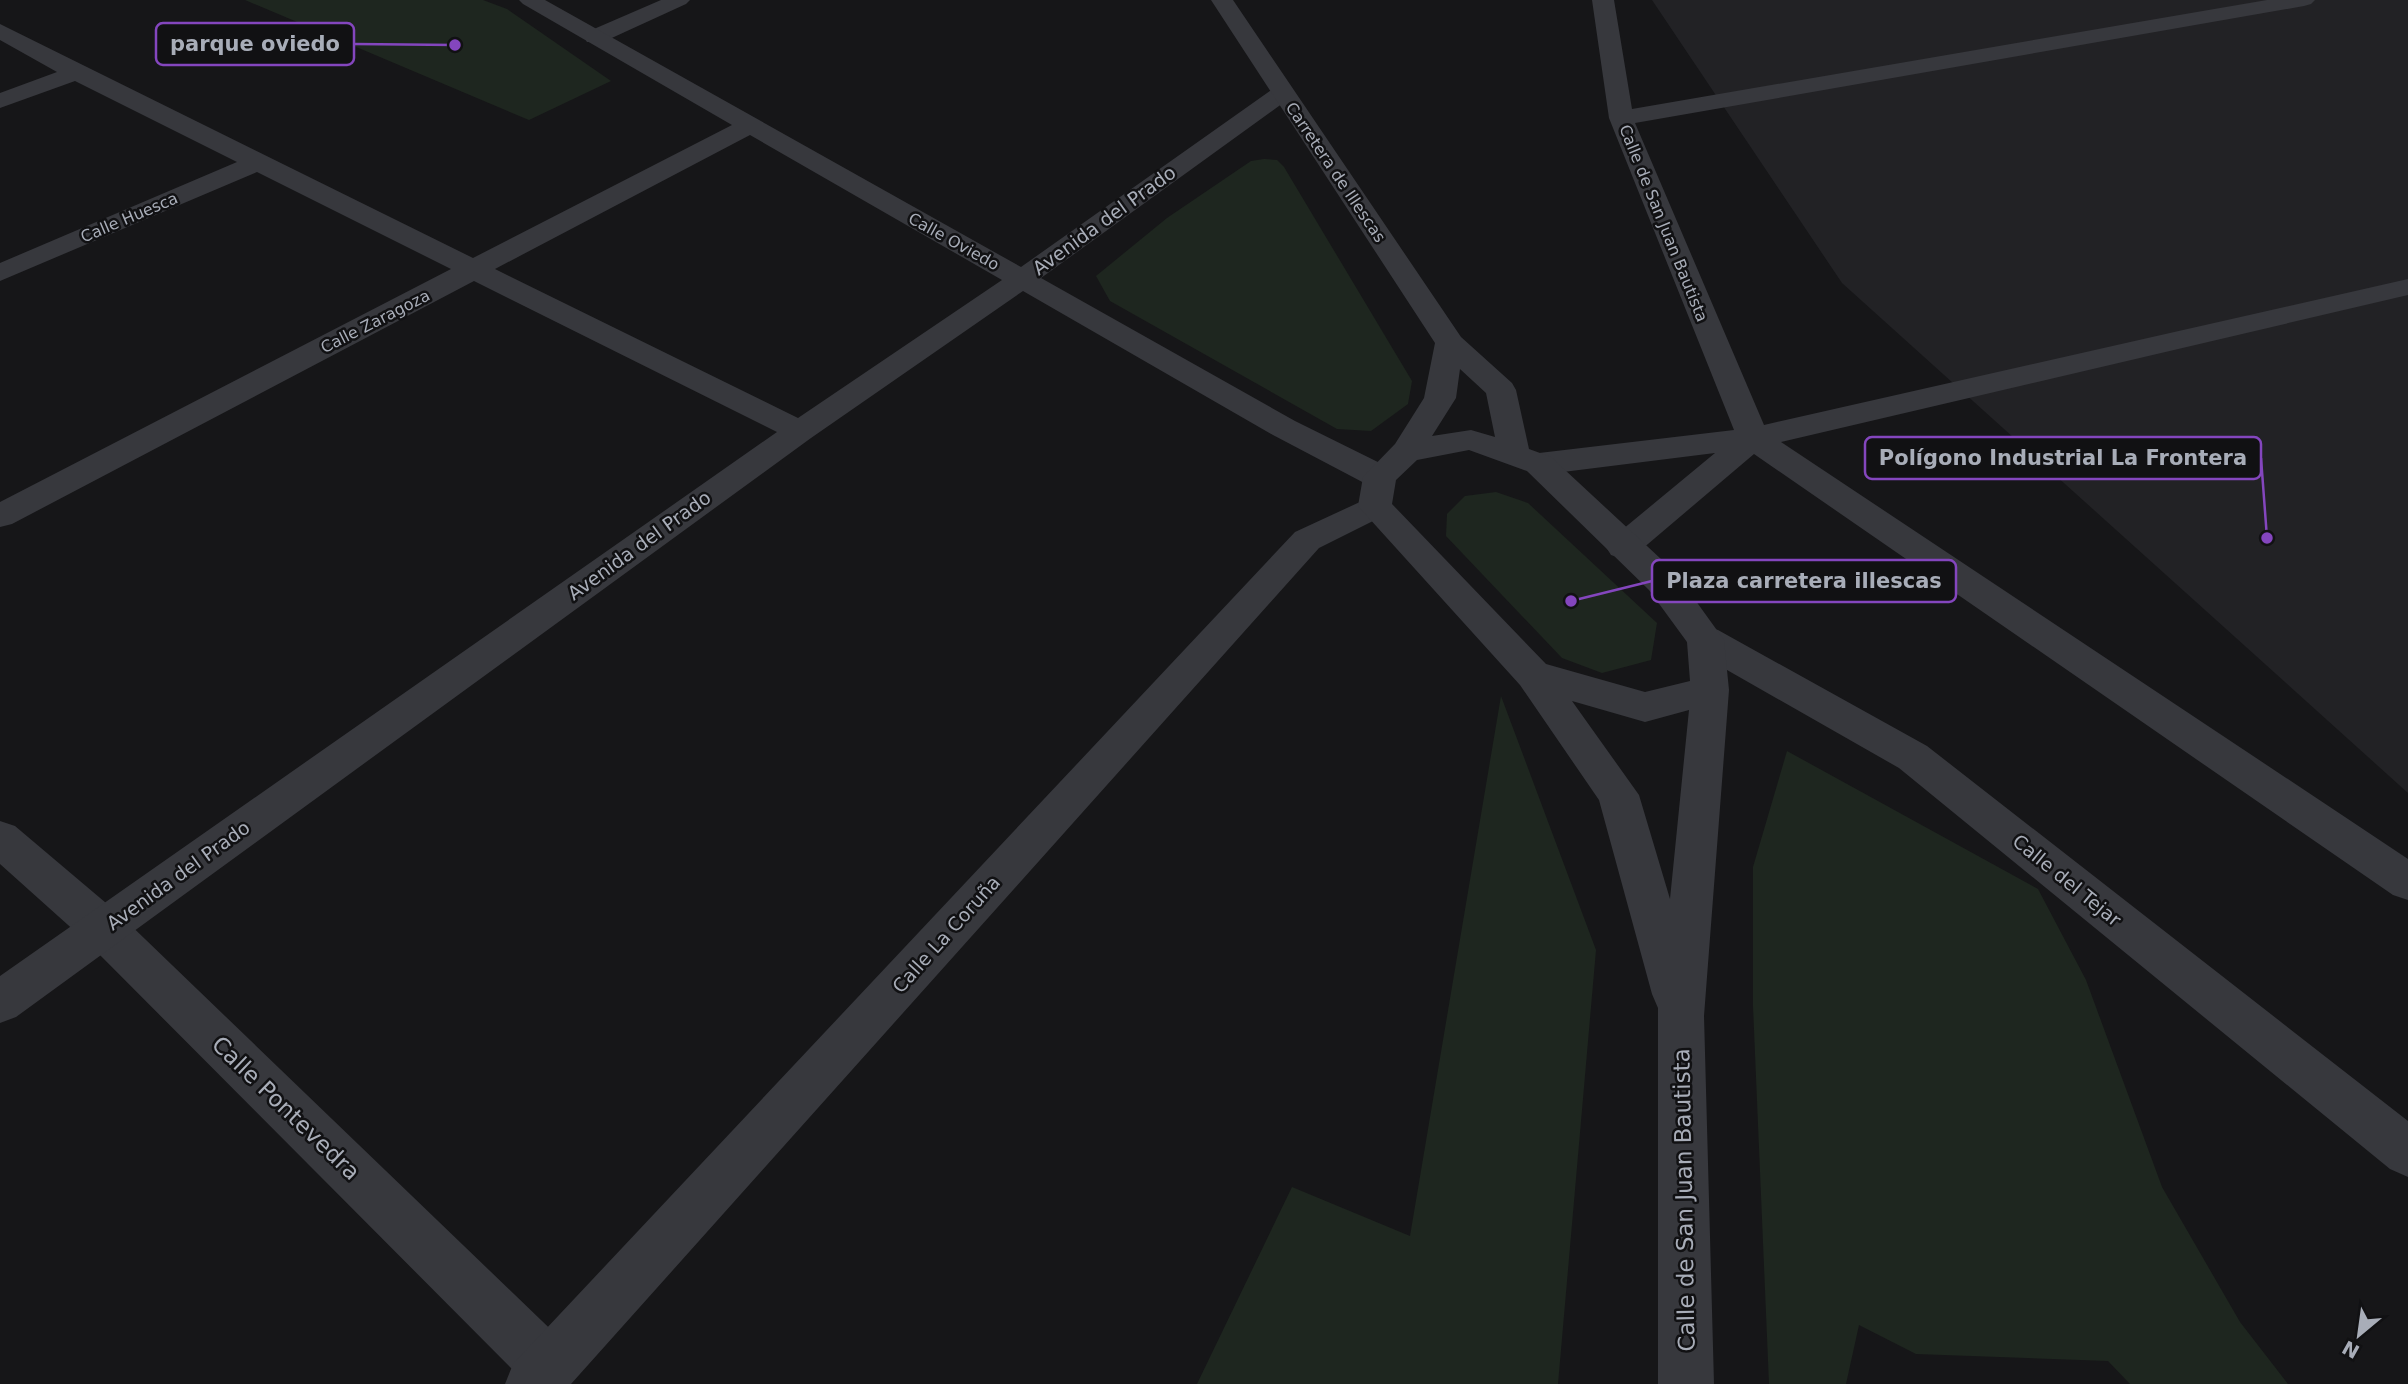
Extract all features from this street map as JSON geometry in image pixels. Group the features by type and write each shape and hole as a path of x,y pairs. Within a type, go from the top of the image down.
{"street":[{"name":"Calle Oviedo","path":"530,0 1272,421 1377,492 1533,675"},
{"path":"595,37 679,0"},
{"name":"Carretera de Illescas","path":"1222,0 1450,343 1501,390 1527,458"},
{"name":"Calle de San Juan Bautista","path":"1603,0 1621,118 1753,438"},
{"path":"1621,118 2304,0"},
{"path":"0,31 76,74 800,430"},
{"path":"0,102 76,74"},
{"name":"Avenida del Prado","path":"0,1002 800,430 1022,279 1282,93"},
{"name":"Calle Zaragoza","path":"0,516 750,125"},
{"name":"Calle Huesca","path":"0,273 258,162"},
{"path":"1408,451 1471,439 1527,458 1753,438 2408,287"},
{"path":"1408,451 1440,398 1450,343"},
{"path":"1623,547 1753,438"},
{"path":"1753,438 2408,882"},
{"name":"Calle La Coruña","path":"550,1378 1307,540 1377,492 1408,451"},
{"path":"1527,458 1661,580 1705,640"},
{"name":"Calle de San Juan Bautista","path":"1686,1384 1681,1016 1710,690 1705,640"},
{"name":"Calle del Tejar","path":"1705,640 1913,757 2408,1152"},
{"path":"1533,675 1645,707 1710,690"},
{"name":"Calle de San Juan Bautista","path":"1533,675 1618,795 1681,1016"},
{"name":"Calle Pontevedra","path":"0,838 103,928 550,1378"}],"shaded area":[{"path":"245,0 483,0 507,9 611,81 529,120"},
{"path":"1652,0 2408,0 2408,793 1842,283"},
{"path":"1277,160 1284,167 1412,381 1408,404 1371,431 1337,429 1110,301 1096,276 1167,218 1251,161"},
{"path":"1496,492 1528,503 1657,623 1651,660 1602,673 1562,658 1446,536 1447,514 1465,496"},
{"path":"1501,696 1596,950 1558,1384 1197,1384 1292,1187 1410,1236"},
{"path":"1787,751 2038,889 2086,980 2162,1187 2240,1322 2288,1384 2130,1384 2108,1361 1916,1354 1859,1325 1846,1384 1769,1384 1753,1006 1753,867"}],"place":[{"name":"parque oviedo","path":"455,45"},
{"name":"Polígono Industrial La Frontera","path":"2267,538"},
{"name":"Plaza carretera illescas","path":"1571,601"}]}
